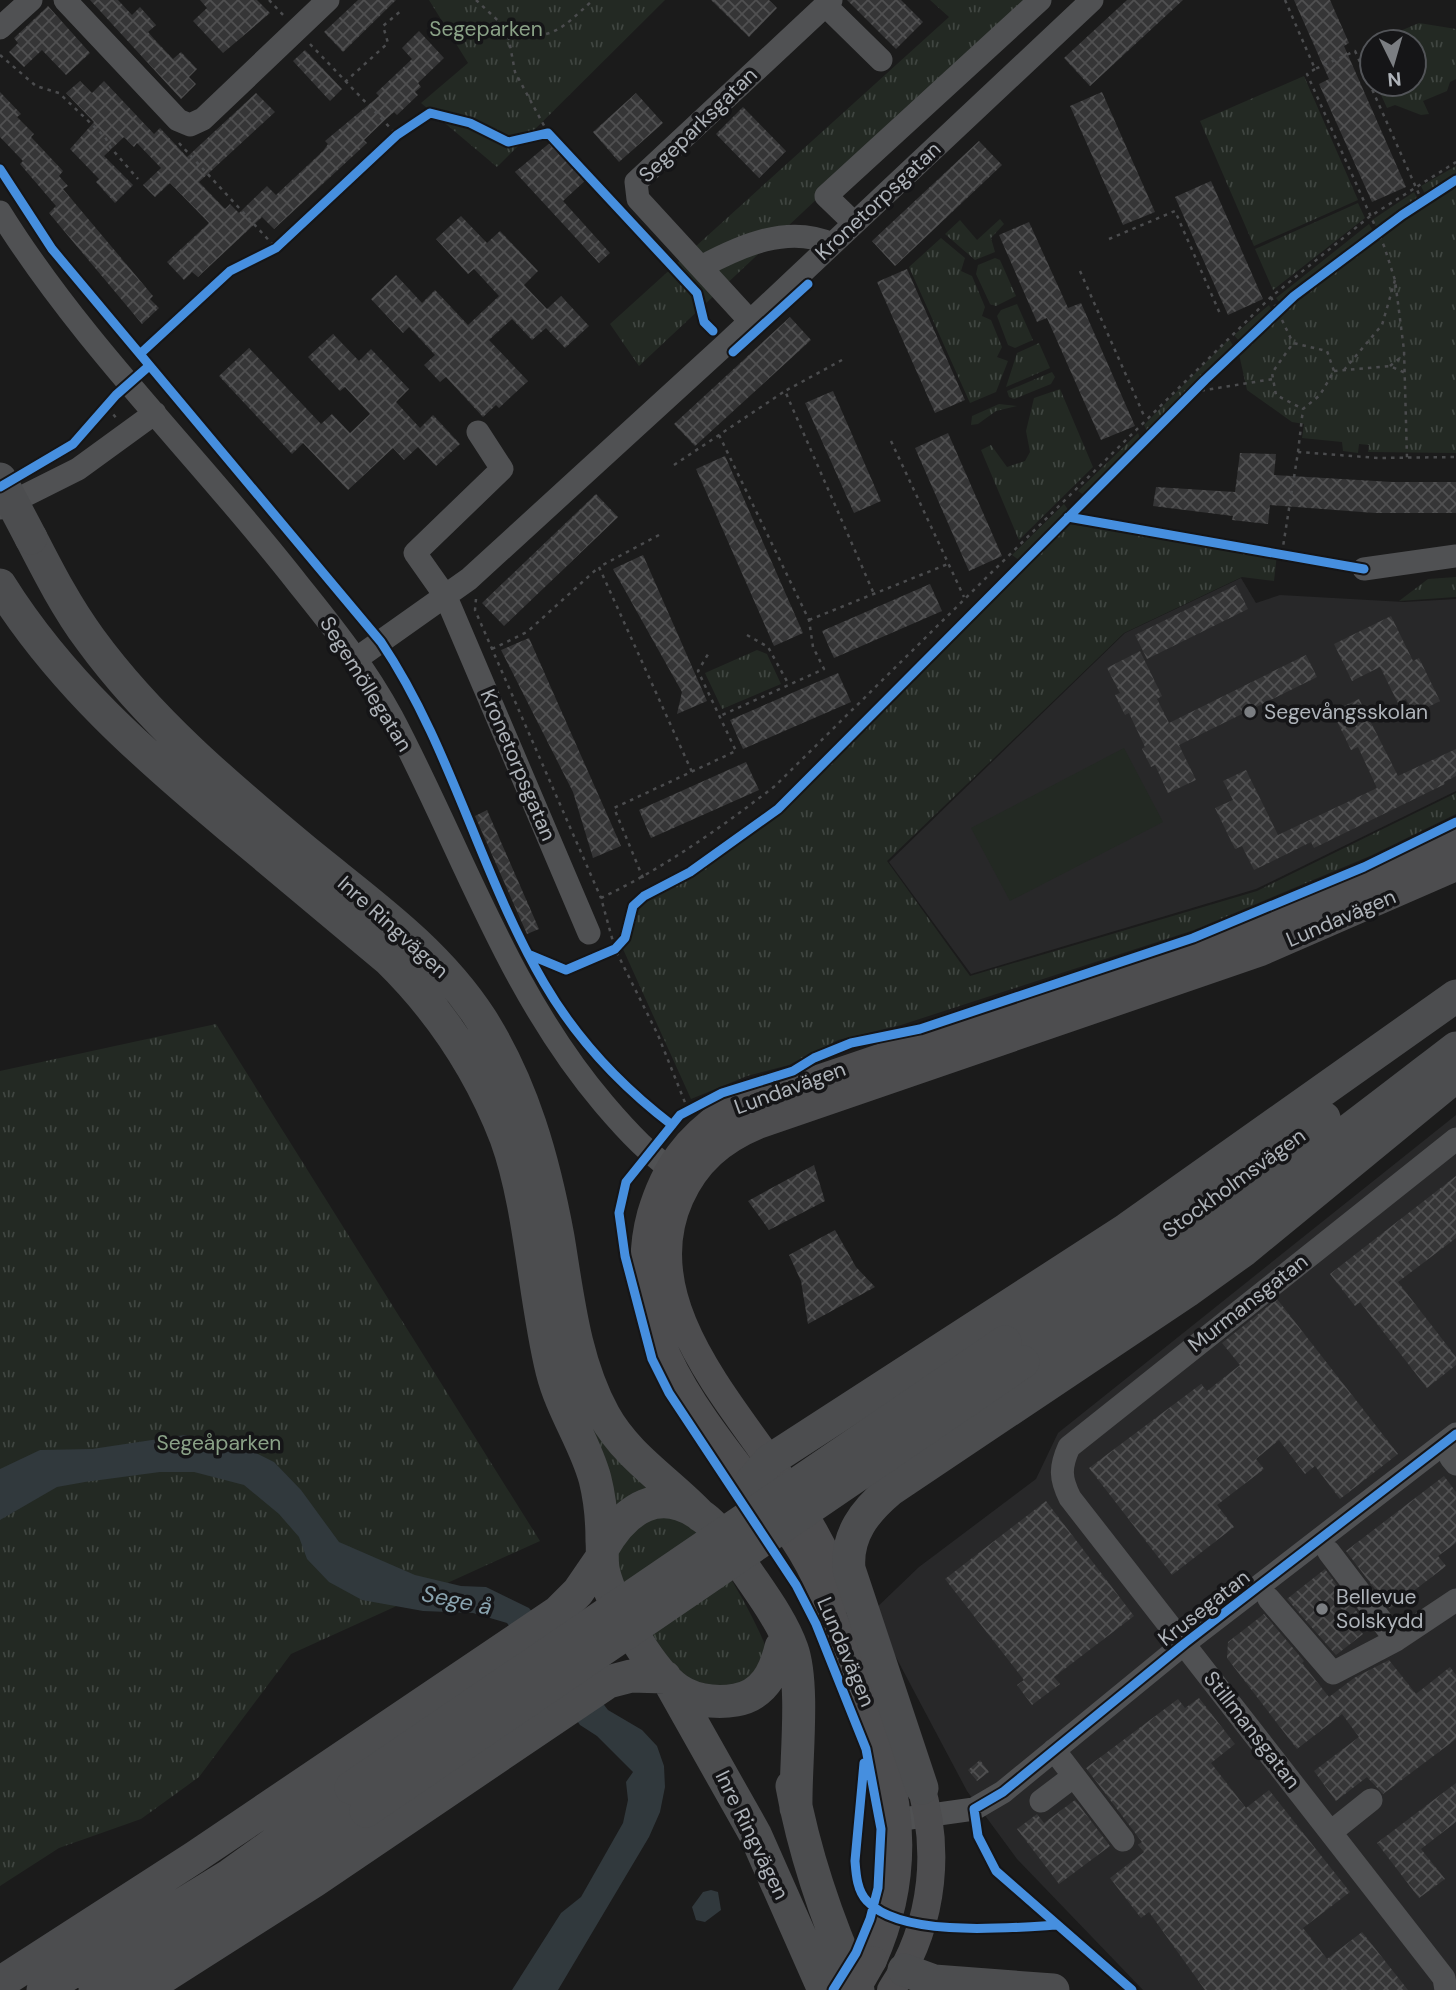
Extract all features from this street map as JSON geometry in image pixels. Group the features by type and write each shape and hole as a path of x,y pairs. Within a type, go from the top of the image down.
{"highway":[{"name":"Inre Ringvägen","path":"0,479 89,639 165,727 252,807 437,962 480,1018 515,1084 540,1154 577,1343 592,1392 606,1418 626,1445 702,1516"},
{"name":"Inre Ringvägen","path":"0,585 38,640 92,704 150,760 388,959 416,987 460,1043 479,1075 507,1142 551,1370 569,1423 594,1476 600,1500 602,1552"},
{"path":"760,1471 1127,1229 1456,996"},
{"name":"Stockholmsvägen","path":"1014,1352 1456,1016"},
{"name":"Stockholmsvägen","path":"1014,1352 1124,1298 1281,1183 1456,1048"},
{"path":"926,1802 849,1569 852,1541 869,1507 890,1490 1244,1250 1456,1076"},
{"path":"43,1990 358,1799 1014,1352"},
{"path":"0,1983 204,1850 558,1612 578,1592 621,1519 648,1504 677,1505 702,1516 732,1551 778,1632 767,1684 741,1699 721,1702 703,1700 668,1681 631,1676 608,1682 314,1881 144,1990"},
{"path":"602,1552 603,1571 613,1600 668,1681"},
{"name":"Inre Ringvägen","path":"778,1632 792,1649 797,1670 796,1808 813,1881 834,1940 857,1990"},
{"name":"Inre Ringvägen","path":"668,1681 755,1834 824,1990"},
{"path":"95,1990 238,1902 358,1799"},
{"path":"897,1980 1052,1990"}],"main road":[{"name":"Lundavägen","path":"857,1990 873,1959 895,1897 899,1864 899,1819 890,1767 841,1637 715,1386 676,1301 667,1259 667,1238 678,1175 698,1130 727,1110 1200,949 1345,890 1456,839"},
{"name":"Lundavägen","path":"678,1175 739,1132 1261,952 1456,867"},
{"name":"Lundavägen","path":"760,1471 834,1568 926,1802 933,1877 920,1932 897,1980"},
{"path":"886,1927 897,1980"}],"street":[{"path":"65,0 178,120 190,125 203,119 328,0"},
{"path":"854,223 826,196 1040,0 1066,25"},
{"name":"Kronetorpsgatan","path":"356,659 446,597 750,321 1092,0"},
{"path":"0,28 21,3"},
{"path":"828,3 881,60"},
{"name":"Segeparksgatan","path":"750,321 638,199 636,182 828,3"},
{"name":"Segemöllegatan","path":"0,212 68,305 155,413 272,549 356,659 390,715 513,966 558,1046 613,1115 678,1175"},
{"path":"701,267 725,254 782,235 814,236 832,244"},
{"path":"0,508 78,469 155,413"},
{"path":"446,597 415,553 502,469 478,432"},
{"path":"1364,569 1456,556"},
{"name":"Kronetorpsgatan","path":"446,597 589,933"},
{"name":"Murmansgatan","path":"1062,1480 1062,1463 1069,1447 1456,1139"},
{"name":"Krusegatan","path":"899,1819 926,1802 974,1809 988,1802 1185,1643 1456,1434"},
{"name":"Stillmansgatan","path":"1062,1480 1070,1498 1450,1986"},
{"path":"1329,1552 1396,1640"},
{"path":"1269,1599 1333,1673 1396,1640 1456,1600"},
{"path":"1054,1751 1123,1840"},
{"path":"1041,1801 1074,1776"},
{"path":"1331,1832 1371,1800"}],"path":[{"path":"269,0 397,135"},
{"path":"476,0 507,29 527,36 554,34 593,0"},
{"path":"1285,0 1315,69"},
{"path":"345,82 388,43 383,26 402,10"},
{"path":"507,29 515,72 548,133 556,142"},
{"path":"1406,458 1404,354 1395,280 1378,232 1307,74 1355,51 1414,186 1425,199 1412,208"},
{"path":"0,55 36,86 59,93 105,137 138,179"},
{"path":"179,143 276,248"},
{"path":"601,898 643,878 718,831 775,786 1271,297 1369,217 1414,186 1456,162"},
{"path":"1109,239 1175,211 1222,316"},
{"path":"1080,271 1145,419"},
{"path":"1344,370 1382,325 1395,280"},
{"path":"1271,297 1293,343 1327,351 1334,371 1320,395 1303,409 1298,452 1277,552 1296,556"},
{"path":"1269,321 1286,304"},
{"path":"1293,343 1272,373 1276,394 1303,409"},
{"path":"1390,366 1404,354"},
{"path":"674,465 785,391 842,360"},
{"path":"1334,371 1390,366 1405,373"},
{"path":"1193,393 1273,379"},
{"path":"1184,401 1205,380"},
{"path":"785,391 874,594"},
{"path":"108,408 129,432"},
{"path":"719,435 809,620 814,647 824,669 720,716"},
{"path":"891,442 964,598"},
{"path":"1298,452 1406,458 1456,457"},
{"path":"492,649 527,632 599,566 659,535"},
{"path":"809,620 948,564"},
{"path":"599,566 692,772"},
{"path":"475,610 601,898 615,949 658,1035 684,1113 698,1104"},
{"path":"747,635 768,647 789,685"},
{"path":"643,878 614,808 736,751 698,671 710,651"},
{"path":"589,933 615,949"},
{"path":"603,954 615,949 625,938"}],"shaded area":[{"name":"Segevångsskolan","path":"1241,578 1256,603 1280,595 1404,602 1456,599 1456,791 1256,889 971,974 889,862 1125,633"},
{"path":"1456,1115 1456,1990 1143,1990 1017,1859 967,1791 872,1612 919,1567 1036,1479 1058,1433"}],"green space":[{"name":"Segeparken","path":"429,0 665,0 497,167 421,103 468,63"},
{"path":"930,0 1029,0 639,366 610,324 949,17"},
{"path":"1419,23 1456,29 1456,79 1450,82 1447,91 1423,101 1429,114 1421,115 1395,105 1387,108 1382,98 1428,98 1428,28 1407,28"},
{"path":"1304,76 1358,200 1254,246 1200,121"},
{"path":"1456,166 1456,175 1425,194 1421,186"},
{"path":"1456,184 1456,453 1368,452 1369,445 1359,444 1358,453 1343,451 1342,442 1302,438 1304,424 1292,422 1247,390 1239,354 1289,307 1343,263"},
{"path":"1414,192 1418,199 1377,228 1372,220"},
{"path":"1358,203 1365,218 1273,290 1255,249"},
{"path":"1000,219 1004,224 991,238 995,252 975,260 945,234 960,220 977,240"},
{"path":"1369,224 1373,231 1280,303 1276,298"},
{"path":"941,238 965,258 961,271 972,276 985,307 982,316 991,320 1002,347 997,357 1008,361 996,392 970,403 909,267"},
{"path":"995,258 1000,260 1016,296 996,306 990,304 976,274 978,265"},
{"path":"1017,304 1033,340 1015,348 1008,345 997,316 1001,310"},
{"path":"1269,305 1273,313 1239,341 1234,335"},
{"path":"1229,339 1234,347 1148,433 1144,425"},
{"path":"1039,343 1050,368 1006,387 1017,353"},
{"path":"1052,372 1055,377 1051,384 1014,399 1009,397 1007,391"},
{"path":"1060,389 1093,467 1019,540 981,450 991,445 1007,467 1025,461 1030,452 1026,431 1034,398"},
{"path":"999,404 1017,406 996,411 978,424 971,425 972,416"},
{"path":"1138,433 1141,441 1084,495 1078,491"},
{"path":"1064,504 1069,511 1019,560 1012,555"},
{"path":"1068,524 1277,554 1274,581 1242,577 1124,633 887,861 970,976 1257,891 1456,793 1456,814 1370,856 1194,930 901,1025 838,1040 789,1065 747,1076 691,1099 623,949 639,906 691,876 772,817"},
{"path":"1456,577 1456,597 1399,601 1428,579"},
{"path":"757,650 767,654 781,684 722,709 705,673"},
{"path":"1124,748 1163,822 1010,901 971,828"},
{"name":"Segeåparken","path":"216,1024 540,1541 291,1654 199,1777 141,1819 59,1848 0,1886 0,1071"},
{"path":"595,1417 652,1485 614,1509 582,1423"},
{"path":"653,1514 685,1520 694,1527 731,1578 766,1648 750,1681 707,1690 680,1675 623,1592 615,1554 639,1518"}],"water":[{"name":"Sege å","path":"185,1435 246,1448 274,1462 301,1490 339,1542 415,1575 461,1586 486,1587 529,1608 608,1710 642,1730 657,1746 664,1766 665,1787 660,1812 649,1837 558,1990 512,1990 561,1913 581,1897 623,1823 628,1800 626,1782 633,1772 597,1736 580,1725 507,1623 473,1613 423,1611 362,1600 329,1582 307,1559 299,1537 279,1514 244,1485 194,1472 160,1472 57,1487 0,1520 0,1469 40,1450 92,1449"},
{"path":"703,1892 718,1892 721,1910 705,1922 696,1920 692,1907"}],"building":[{"path":"90,0 118,0 132,15 140,7 156,25 148,32 155,40 173,59 181,52 197,69 189,77 196,84 181,99"},
{"path":"200,0 257,0 270,13 223,53 193,21 207,8"},
{"path":"358,0 396,0 343,52 324,32"},
{"path":"711,0 769,0 777,8 749,37"},
{"path":"847,0 901,0 923,22 896,49"},
{"path":"1127,0 1183,0 1090,86 1064,58"},
{"path":"1294,0 1330,0 1349,43 1344,46 1358,78 1358,98 1367,98 1406,187 1372,202 1319,84 1329,79"},
{"path":"48,6 90,53 66,75 42,50 24,67 9,52 18,43 14,38"},
{"path":"419,31 444,58 418,83 421,87 415,92 418,95 397,115 394,112 387,118 364,140 367,143 274,229 262,217 198,277 192,272 184,280 167,262 209,223 170,183 155,197 143,185 161,168 137,143 134,147 124,137 104,156 133,185 115,203 96,182 99,179 70,149 94,122 66,93 80,81 92,93 104,81 154,134 160,128 187,157 256,93 275,112 199,182 225,209 230,204 239,213 267,186 276,195 323,151 328,144 325,141 379,96 376,93 412,59 402,48"},
{"path":"305,50 342,89 330,101 293,61"},
{"path":"0,92 21,114 17,117 34,134 31,137 63,171 59,176 68,186 63,189 153,296 150,299 159,308 142,324 49,213 56,206 20,164 23,161 0,137"},
{"path":"1102,92 1155,212 1123,225 1070,106"},
{"path":"636,93 663,123 619,162 593,132"},
{"path":"743,107 786,151 759,178 716,134"},
{"path":"552,141 587,179 563,201 610,253 599,263 515,172"},
{"path":"979,141 1002,165 895,266 872,241"},
{"path":"1211,181 1263,299 1228,315 1175,197"},
{"path":"461,216 487,243 500,231 538,271 524,285 547,309 561,296 589,326 565,348 546,328 532,340 512,319 489,340 528,381 499,408 496,405 483,417 446,377 440,382 424,365 435,355 409,327 403,333 371,299 396,275 422,303 435,290 468,325 499,296 474,269 468,274 436,239"},
{"path":"1029,222 1068,308 1081,303 1135,426 1101,440 1047,318 1037,322 999,235"},
{"path":"907,269 965,400 935,413 877,282"},
{"path":"790,317 811,340 695,446 674,424"},
{"path":"333,334 359,361 371,349 409,389 396,402 420,428 433,415 460,444 436,466 418,447 404,460 393,448 348,490 303,443 292,454 219,376 249,348 321,424 332,414 350,433 370,414 345,387 340,391 308,357"},
{"path":"833,391 881,501 854,513 805,403"},
{"path":"948,433 1002,556 969,571 915,448"},
{"path":"1240,453 1276,454 1274,475 1392,482 1456,482 1456,513 1375,513 1270,505 1268,524 1232,520 1233,516 1153,506 1156,487 1235,492"},
{"path":"725,456 803,633 774,646 696,469"},
{"path":"596,494 618,517 504,626 482,603"},
{"path":"643,555 707,701 677,714 682,692 613,569"},
{"path":"930,584 942,611 834,658 822,631"},
{"path":"1236,585 1248,609 1147,659 1135,635"},
{"path":"1391,616 1413,661 1419,658 1440,701 1414,714 1406,699 1398,703 1380,667 1352,681 1334,644"},
{"path":"529,638 621,846 593,858 573,792 501,650"},
{"path":"1140,651 1162,696 1157,699 1169,723 1306,655 1317,677 1179,745 1196,780 1168,793 1155,765 1151,767 1142,749 1145,747 1129,713 1125,715 1115,695 1120,693 1107,668"},
{"path":"838,673 851,702 743,749 730,720"},
{"path":"1359,699 1398,776 1456,749 1456,776 1444,782 1445,784 1314,848 1311,842 1254,870 1242,846 1235,849 1215,808 1233,800 1223,781 1246,770 1278,835 1377,788 1358,747 1351,750 1334,715 1335,710"},
{"path":"746,762 759,790 651,838 639,810"},
{"path":"487,810 539,929 527,934 475,816"},
{"path":"814,1165 825,1201 769,1230 748,1201"},
{"path":"1456,1176 1456,1238 1398,1282 1456,1357 1456,1365 1427,1388 1360,1302 1355,1306 1330,1274"},
{"path":"835,1230 856,1267 875,1287 808,1324 801,1281 789,1255"},
{"path":"1277,1299 1398,1454 1340,1499 1315,1466 1305,1474 1279,1440 1256,1459 1264,1469 1217,1505 1234,1527 1172,1575 1089,1468 1201,1384 1207,1391 1240,1365 1222,1343"},
{"path":"1444,1476 1456,1492 1456,1543 1438,1556 1446,1566 1390,1609 1346,1551"},
{"path":"1046,1501 1134,1616 1054,1677 1060,1684 1032,1705 1017,1685 1024,1680 945,1579"},
{"name":"Bellevue Solskydd","path":"1325,1569 1361,1617 1354,1622 1363,1634 1336,1655 1287,1599"},
{"path":"1264,1614 1304,1661 1302,1663 1329,1697 1354,1678 1389,1660 1416,1694 1450,1667 1456,1675 1456,1739 1383,1794 1367,1777 1336,1801 1314,1771 1359,1737 1342,1714 1297,1749 1227,1658 1228,1642"},
{"path":"1199,1698 1235,1744 1211,1763 1246,1808 1269,1790 1350,1892 1303,1928 1327,1959 1362,1932 1408,1990 1205,1990 1149,1912 1141,1918 1110,1878 1144,1852 1138,1845 1142,1842 1086,1768 1178,1699 1185,1708"},
{"path":"980,1760 989,1772 977,1781 968,1770"},
{"path":"1456,1783 1456,1822 1421,1849 1445,1879 1419,1898 1377,1843"},
{"path":"1075,1800 1110,1846 1059,1884 1017,1829 1037,1814 1044,1823"}],"cycle path":[{"path":"140,354 230,271 276,248 397,135 430,113 470,123 508,142 548,133 697,293 704,322 713,331"},
{"path":"0,169 52,249 381,642 427,724 501,898 544,983 570,1023 601,1060 635,1094 672,1125"},
{"path":"530,955 566,970 615,949 625,938 633,906 644,896 690,872 778,809 1205,380 1294,296 1402,215 1456,180"},
{"path":"733,352 808,284"},
{"path":"0,487 73,444 116,395 149,366"},
{"path":"1068,517 1364,569"},
{"path":"833,1990 856,1953 870,1919 878,1888 881,1829 866,1749 816,1624 796,1585 669,1393 652,1359 625,1256 619,1213 626,1182 680,1115 722,1093 793,1071 814,1058 851,1043 920,1029 1193,938 1364,867 1456,822"},
{"path":"1132,1990 996,1871 978,1836 974,1809 1003,1792 1185,1643 1456,1434"},
{"path":"864,1763 855,1861 859,1887 867,1901 883,1913 929,1926 1011,1928 1056,1925"}],"place":[{"name":"Segevångsskolan","path":"1250,712"},
{"name":"Bellevue Solskydd","path":"1322,1609"}]}
